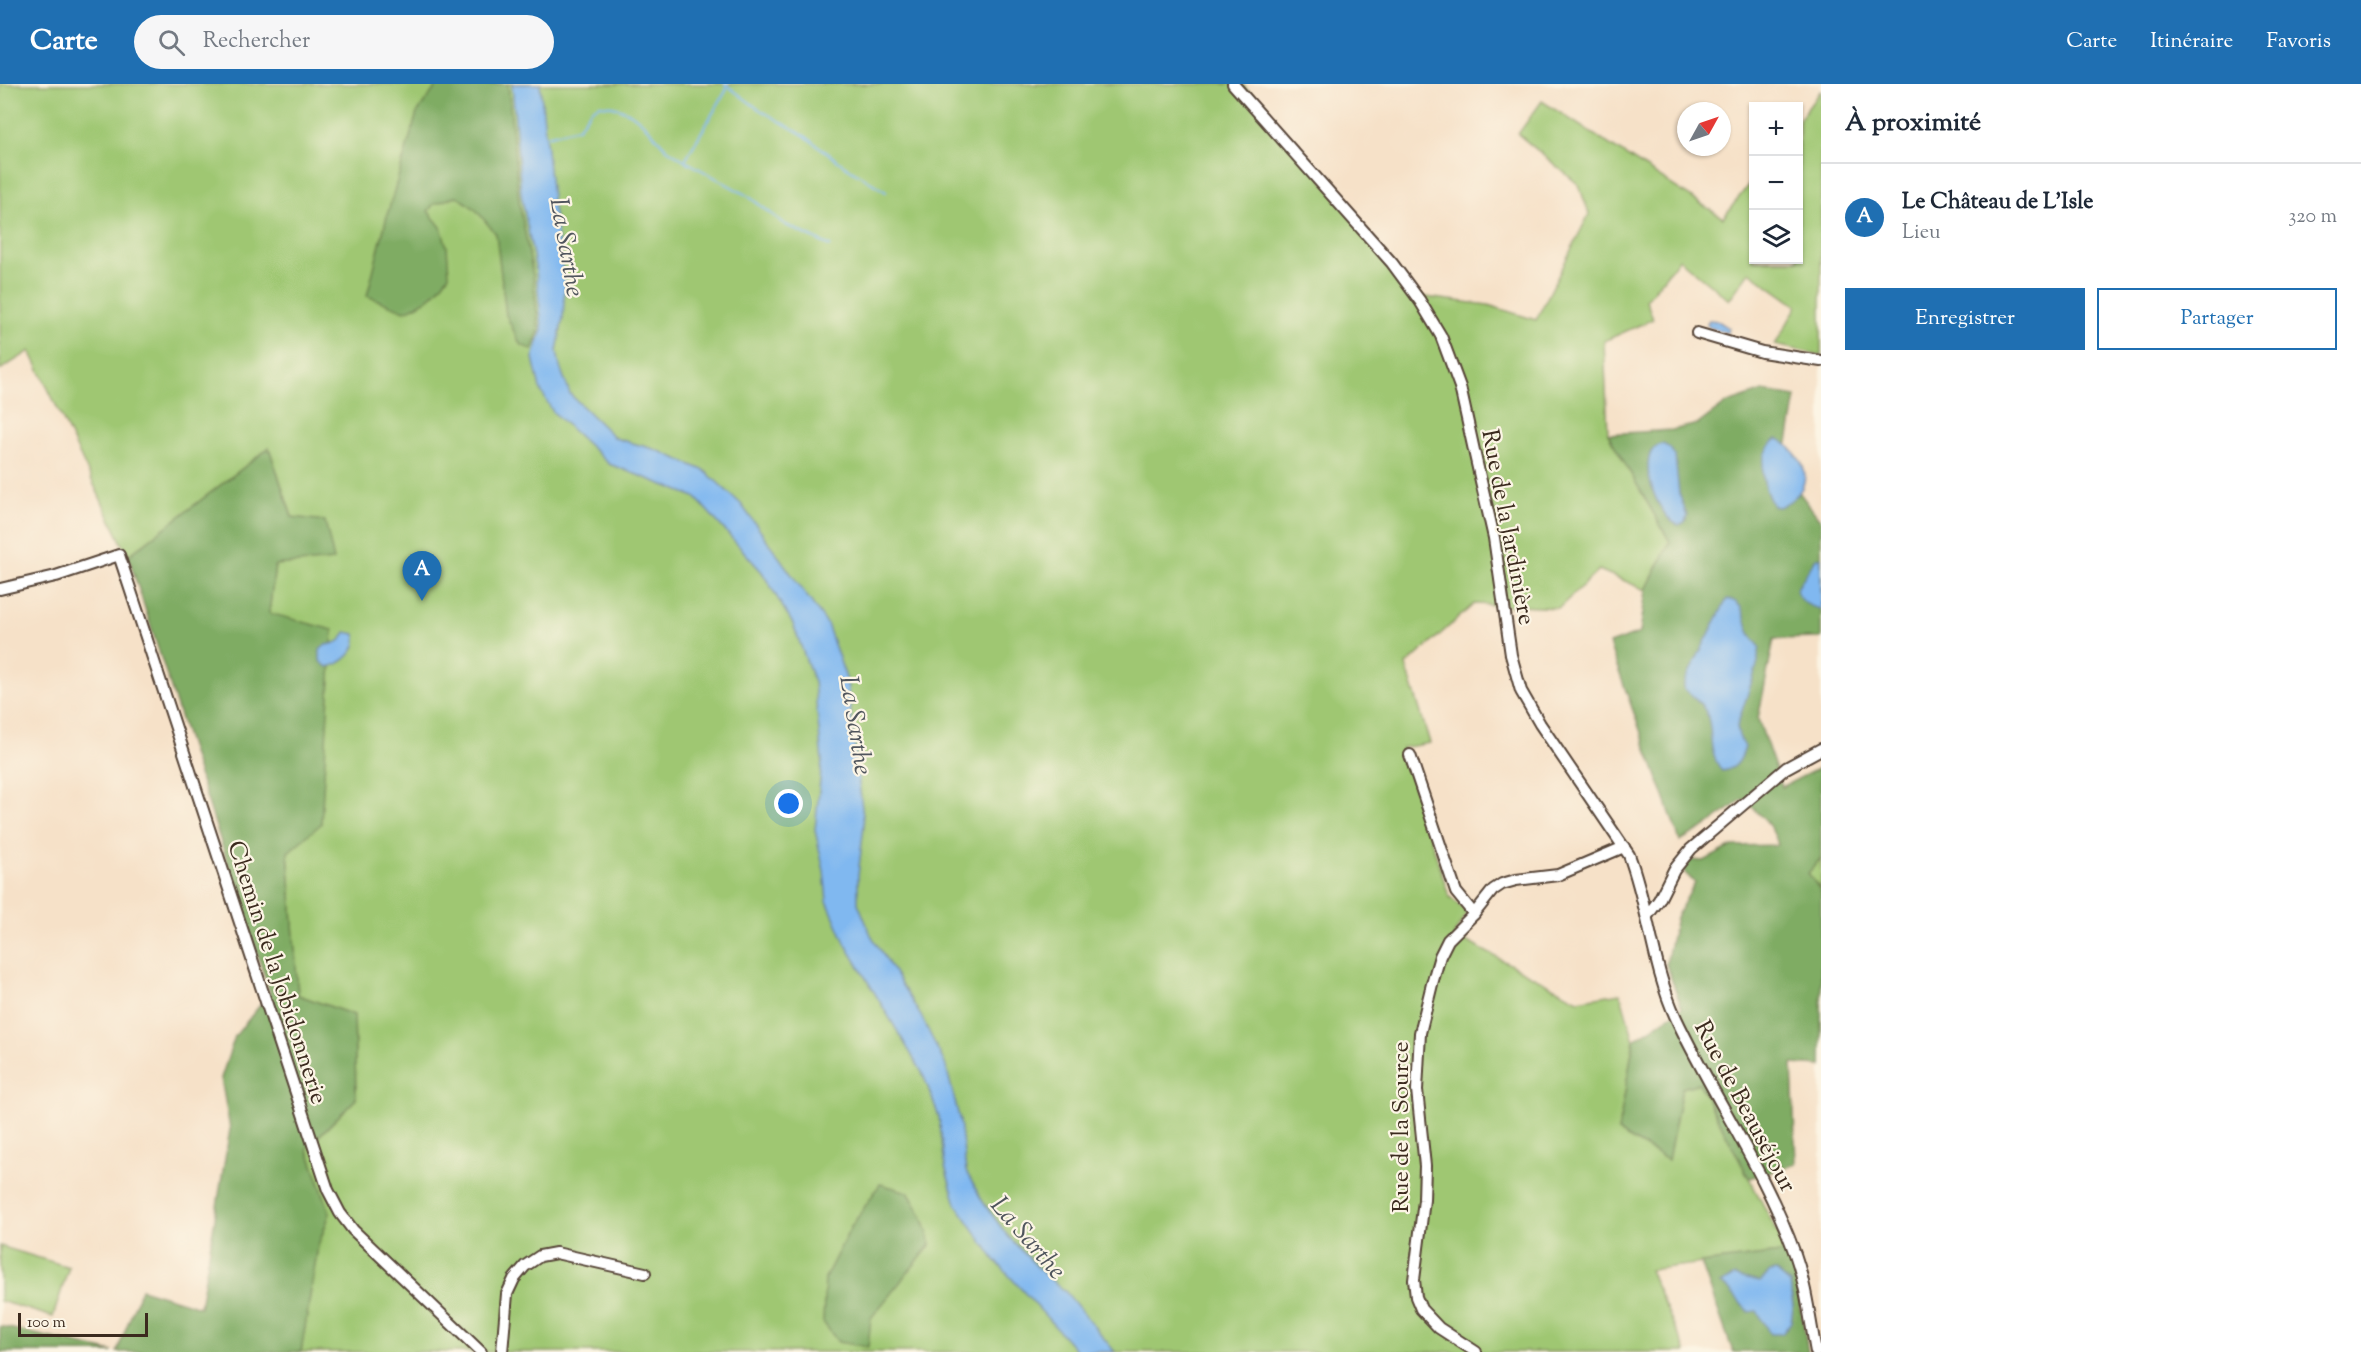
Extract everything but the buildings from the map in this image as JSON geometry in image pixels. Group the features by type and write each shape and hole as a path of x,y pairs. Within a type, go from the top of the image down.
{"street":[{"name":"Rue de la Jardinière","path":"1233,84 1392,263 1420,301 1441,336 1460,387 1473,444 1494,538 1511,655 1521,691 1540,724 1624,847 1637,877 1659,973 1676,1017"},
{"path":"1697,333 1762,351 1821,361"},
{"name":"Chemin de la Jobidonnerie","path":"0,589 56,576 118,555 328,1190 340,1213 353,1230 481,1352"},
{"path":"1647,916 1659,900 1674,870 1691,849 1786,768 1821,749"},
{"path":"1410,755 1456,892 1474,914"},
{"name":"Rue de la Source","path":"1476,1352 1439,1328 1421,1309 1416,1297 1414,1280 1424,1200 1425,1166 1417,1090 1420,1033 1440,956 1448,940 1474,914 1492,890 1502,884 1558,875 1624,847"},
{"name":"Rue de Beauséjour","path":"1676,1017 1784,1227 1799,1266 1816,1352"},
{"path":"502,1352 507,1294 514,1279 525,1266 540,1256 556,1253 645,1273"}],"green space":[{"path":"0,84 1242,84 1266,109 1364,233 1418,296 1488,305 1536,320 1589,214 1579,185 1518,134 1542,101 1723,218 1749,184 1749,264 1803,264 1803,115 1821,90 1821,355 1775,345 1797,306 1749,272 1729,300 1679,259 1646,300 1653,319 1604,341 1608,434 1670,542 1646,590 1599,570 1559,608 1474,604 1406,665 1430,743 1402,748 1449,896 1467,912 1454,935 1578,1000 1620,993 1634,1040 1618,1132 1668,1159 1682,1088 1699,1083 1788,1252 1649,1270 1686,1352 301,1352 318,1246 330,1213 307,1148 356,1099 354,1015 298,995 288,852 321,823 269,614 275,565 292,517 269,448 128,556 30,351 0,370"},
{"path":"438,84 508,84 519,201 533,275 539,331 532,350 520,344 506,315 496,234 476,210 457,196 434,204 428,211 441,227 447,247 449,275 439,288 425,301 405,311 367,296 388,212 417,113"},
{"path":"1763,391 1796,397 1783,471 1821,521 1821,638 1774,639 1758,719 1782,787 1821,767 1821,858 1808,873 1821,891 1821,1066 1792,1064 1796,1164 1749,1178 1699,1083 1682,1088 1668,1160 1618,1132 1634,1040 1682,1008 1666,964 1676,917 1695,883 1683,871 1690,860 1704,861 1732,846 1778,845 1769,825 1743,799 1708,825 1680,841 1609,644 1640,633 1646,590 1670,542 1608,434 1672,430 1698,424 1725,404"},
{"path":"269,448 292,517 325,521 334,560 275,565 269,613 333,630 321,824 288,852 298,995 354,1015 356,1099 307,1148 330,1213 318,1246 301,1352 117,1352 141,1289 200,1307 230,1129 221,1078 235,1036 270,993 128,556"},
{"path":"1821,858 1821,891 1808,873"},
{"path":"880,1184 908,1192 922,1215 931,1244 871,1318 868,1347 838,1342 823,1322 825,1278 851,1227"},
{"path":"0,1246 69,1267 53,1317 0,1301"},
{"path":"1788,1252 1796,1280 1808,1352 1733,1352 1701,1263"},
{"path":"0,1326 113,1352 0,1352"}],"water":[{"path":"512,84 540,84 553,207 565,284 563,318 557,351 570,394 615,438 657,450 705,471 741,504 827,624 847,681 864,825 858,876 858,903 871,935 921,1016 946,1066 960,1121 966,1171 983,1202 1007,1235 1045,1275 1065,1291 1115,1352 1078,1352 995,1260 956,1204 945,1167 939,1117 923,1074 846,945 827,901 824,871 815,830 822,761 814,682 793,624 762,572 695,497 609,464 553,412 540,389 533,358 542,329 536,271 521,194"},
{"path":"1709,320 1718,321 1729,328 1728,333 1709,327 1707,323"},
{"path":"1777,439 1782,440 1799,459 1805,475 1801,490 1779,507 1773,506 1763,480 1763,462 1766,453"},
{"path":"1663,444 1670,448 1675,456 1679,493 1687,516 1685,522 1679,525 1671,521 1663,512 1656,499 1648,471 1649,458 1653,449"},
{"path":"1816,558 1821,558 1821,609 1806,603 1796,590"},
{"path":"1727,599 1741,608 1748,630 1760,647 1758,663 1737,726 1745,747 1737,764 1722,771 1714,755 1706,712 1699,702 1683,688"},
{"path":"346,632 355,634 355,646 344,660 327,667 320,661 320,650 325,645 340,640"},
{"path":"1776,1271 1790,1283 1793,1307 1791,1322 1782,1334 1770,1334 1757,1311 1748,1312 1727,1287 1720,1284 1734,1276 1760,1282 1770,1272"}],"waterway":[{"path":"725,84 757,108 805,136 842,164 886,192"},
{"path":"685,160 726,91 727,84"},
{"path":"543,137 578,128 591,110 599,105 613,106 630,113 642,122 667,149 748,196 786,225 830,246"}],"place":[{"name":"Le Château de L'Isle","path":"422,601"}],"water label":[{"name":"La Sarthe","path":"568,247"},
{"name":"La Sarthe","path":"857,725"},
{"name":"La Sarthe","path":"1029,1237"}]}
